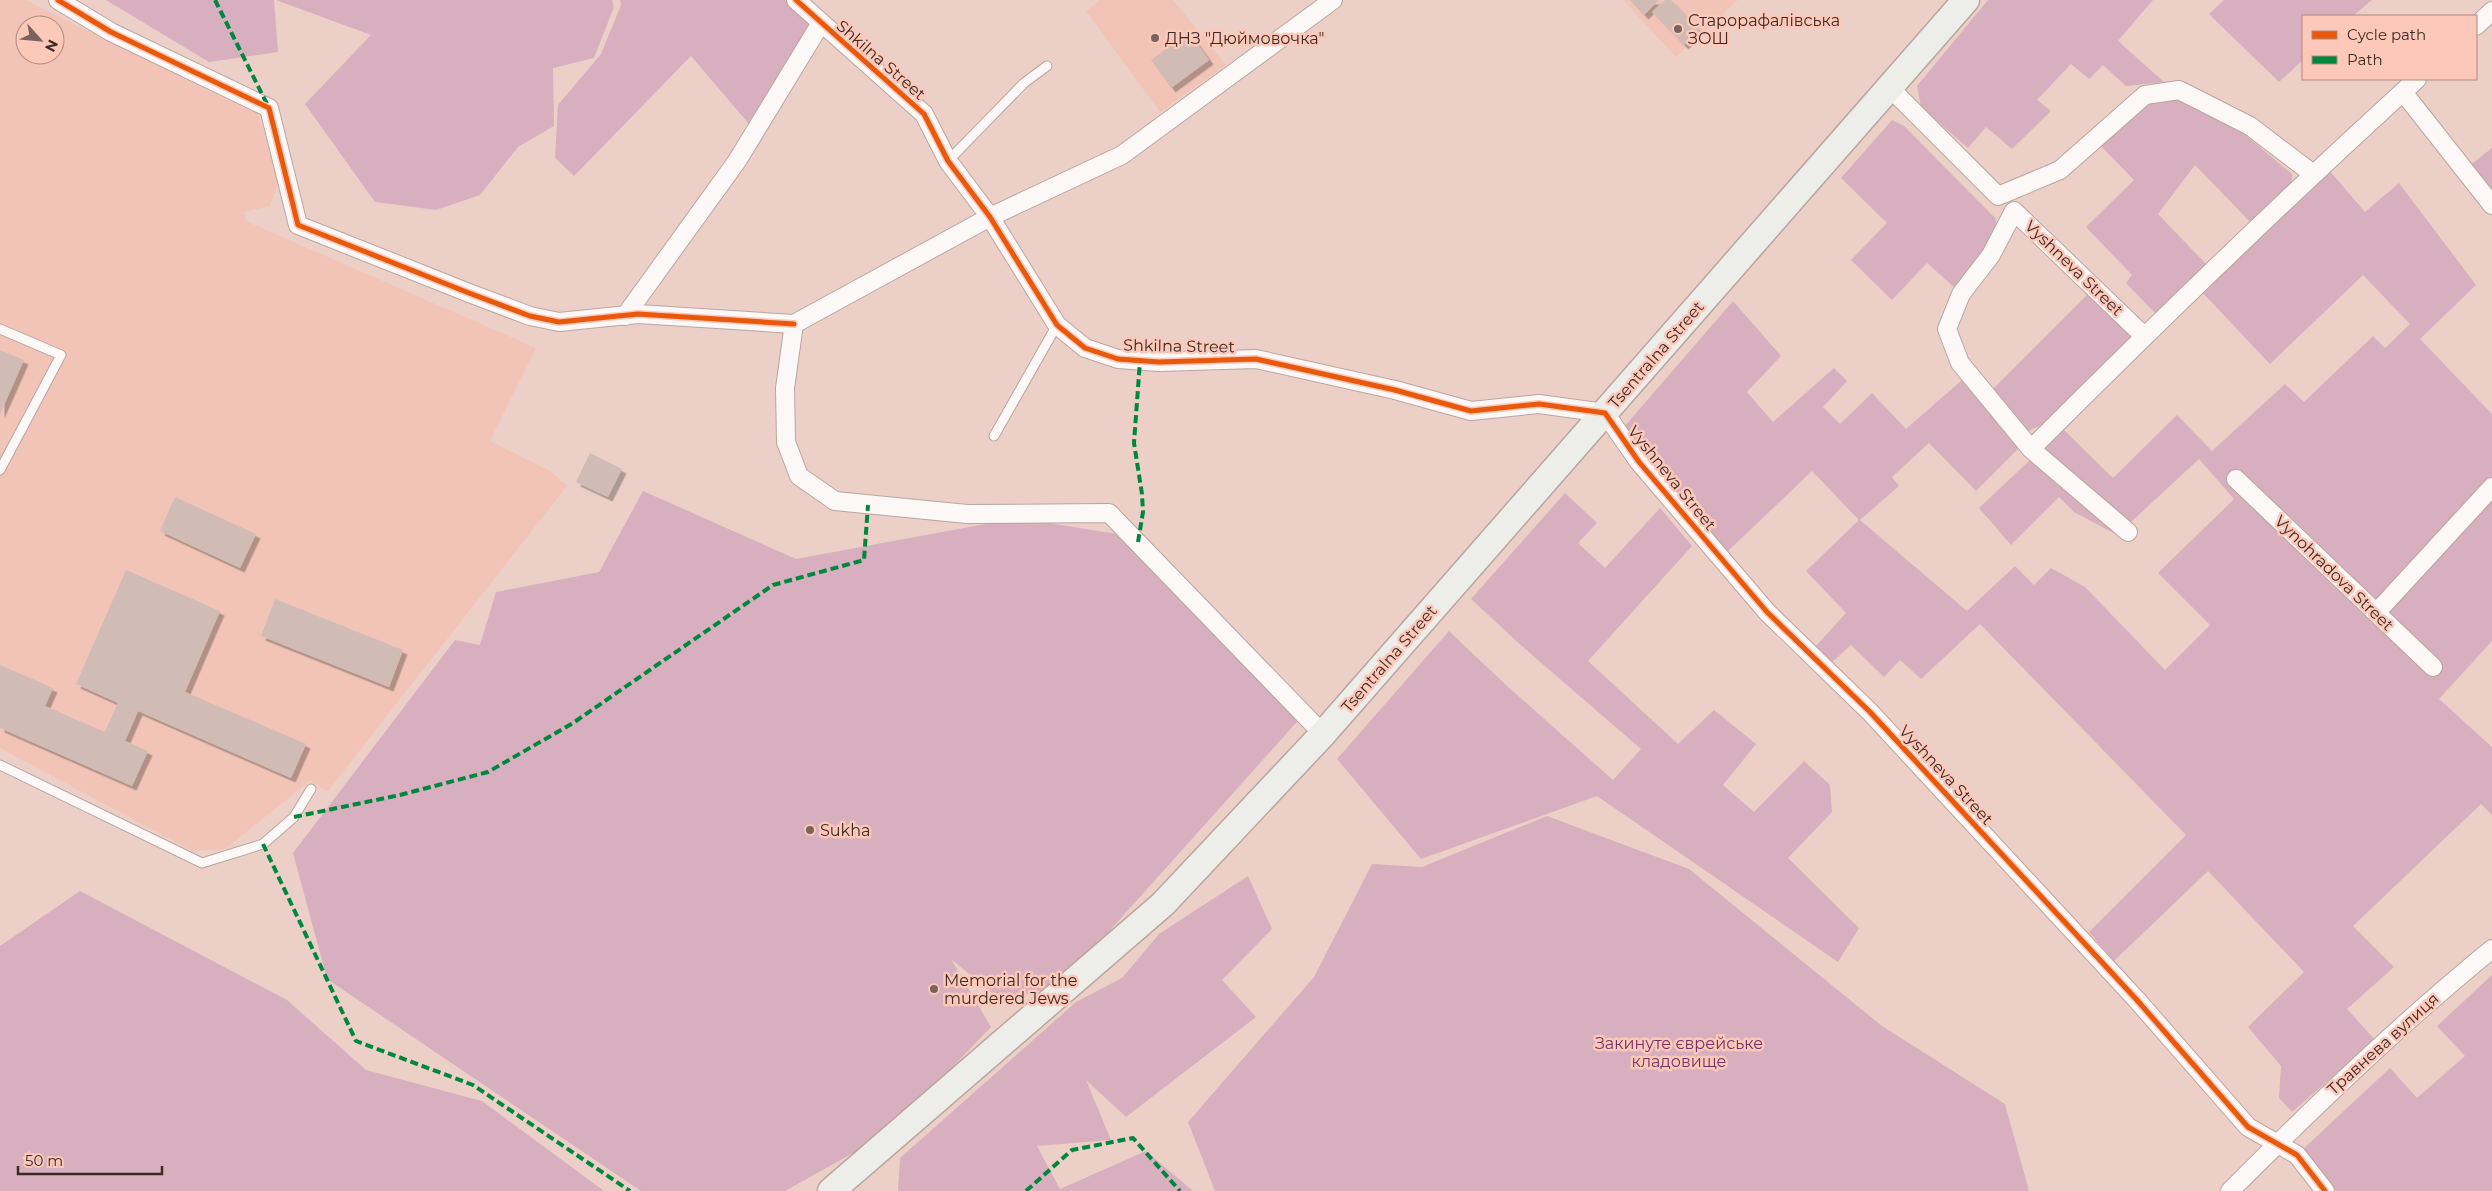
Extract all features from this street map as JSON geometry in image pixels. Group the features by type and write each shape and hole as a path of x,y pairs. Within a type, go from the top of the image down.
{"main road":[{"name":"Tsentralna Street","path":"832,1191 1163,904 1323,734 1966,0"}],"street":[{"path":"58,0 111,32 269,108 298,225 530,316 559,322 638,314 794,324 990,218 1122,156 1333,0"},
{"name":"Shkilna Street","path":"796,0 924,114 948,161 990,218 1057,325 1085,348 1118,359 1159,362 1256,359 1395,390 1471,411 1539,404 1605,414"},
{"path":"2477,25 2492,11"},
{"name":"Shkilna Street","path":"625,316 736,161 821,23"},
{"path":"2031,449 2144,336 2313,174 2417,80"},
{"path":"1889,87 2014,211"},
{"path":"1998,196 2060,170 2145,95 2179,90 2250,126 2313,174"},
{"path":"2403,92 2492,205"},
{"name":"Vyshneva Street","path":"2128,532 2031,449 1960,364 1947,329 1961,294 1991,255 2014,211 2144,336"},
{"path":"794,324 785,388 786,442 799,476 835,502 967,514 1109,512 1323,734"},
{"name":"Vyshneva Street","path":"1605,414 1638,462 1767,612 1870,712 2136,999 2248,1127 2277,1144"},
{"name":"Vynohradova Street","path":"2236,479 2433,667"},
{"path":"2376,613 2492,486"},
{"name":"Травнева вулиця","path":"2230,1191 2325,1097 2441,991 2492,949"},
{"path":"2277,1144 2297,1155 2325,1191"}],"lane":[{"path":"948,161 1024,83 1047,66"},
{"path":"994,436 1057,325"},
{"path":"0,330 61,355 0,470"},
{"path":"0,765 202,863 263,844 294,817 311,789"}],"shaded area":[{"path":"0,0 25,0 56,15 15,15 15,65 65,65 65,20 259,115 279,183 270,206 244,212 246,221 536,348 490,441 550,471 567,486 328,791 310,781 225,849 192,851 0,748"},
{"name":"ДНЗ \"Дюймовочка\"","path":"1100,0 1173,0 1226,65 1160,112 1086,11"},
{"name":"Старорафалівська ЗОШ","path":"1623,0 1738,0 1676,57"}],"green space":[{"path":"106,0 274,0 278,52 209,62"},
{"path":"276,0 612,0 614,7 594,58 553,68 554,126 518,147 480,195 436,210 375,202 305,104 371,35"},
{"path":"620,0 785,0 808,21 809,29 749,124 691,56 574,176 555,158 558,105 601,54 621,5"},
{"path":"1988,0 2153,0 2118,41 2164,82 2126,86 2103,65 2089,79 2071,64 2037,100 2051,111 2012,149 1986,127 1968,148 1921,107 1917,86"},
{"path":"2224,0 2372,0 2354,15 2302,15 2302,61 2279,82 2209,14"},
{"path":"2154,98 2184,101 2237,128 2292,174 2292,185 2252,224 2195,165 2158,214 2207,265 2157,315 2126,283 2132,275 2086,227 2134,180 2100,145"},
{"path":"1892,120 1904,126 1996,219 1997,232 1954,287 1927,263 1892,300 1851,260 1887,223 1841,178"},
{"path":"2492,148 2492,191 2469,166"},
{"path":"2328,169 2365,212 2399,183 2476,285 2420,339 2492,414 2492,641 2439,699 2492,747 2492,815 2481,804 2353,926 2394,967 2347,1009 2375,1040 2292,1112 2279,1098 2281,1066 2248,1027 2304,972 2208,871 2114,961 2089,932 2186,835 1980,624 1921,679 1900,660 1884,677 1851,645 1830,664 1814,648 1846,613 1806,571 1859,520 1812,471 1725,554 1624,427 1733,301 1781,356 1747,392 1773,422 1834,368 1847,381 1823,407 1840,424 1872,393 1906,429 1962,380 2020,447 1976,491 1929,443 1892,477 1899,486 1860,520 1967,611 2015,566 2034,585 2051,568 2085,587 2165,670 2210,625 2158,573 2234,499 2199,459 2117,535 2074,512 2059,497 2011,545 1979,508 2063,429 2113,478 2177,415 2212,451 2285,384 2304,402 2373,336 2385,348 2410,324 2363,275 2270,364 2199,289"},
{"path":"2088,294 2133,339 2047,423 2028,431 1989,393"},
{"path":"643,491 796,559 1018,518 1142,538 1304,714 1061,985 1002,1001 951,959 991,1027 889,1133 785,1191 641,1191 327,979 293,853 455,640 480,645 496,592 599,572"},
{"path":"1565,493 1597,523 1578,543 1605,568 1660,508 1692,546 1588,661 1678,744 1714,710 1756,744 1723,785 1754,812 1804,761 1830,785 1832,812 1788,858 1859,928 1838,962 1597,796 1421,859 1337,759 1449,631 1507,686 1613,780 1641,749 1524,648 1471,599"},
{"name":"Закинуте єврейське кладовище","path":"1547,816 1689,869 1882,1026 2005,1104 2029,1191 1215,1191 1188,1122 1314,977 1372,864 1422,867"},
{"path":"1248,876 1272,929 1222,980 1256,1017 1126,1117 1086,1080 1111,1140 1037,1146 1060,1189 1146,1151 1193,1191 1033,1191 1031,1189 1027,1191 898,1191 900,1158 1076,1002 1122,978 1159,934"},
{"path":"80,891 287,1000 366,1070 482,1101 604,1191 0,1191 0,946"},
{"path":"2492,975 2492,1191 2336,1191 2302,1150 2390,1068 2417,1098 2465,1056 2437,1026"}],"building":[{"path":"1630,0 1659,0 1644,15"},
{"path":"1665,0 1671,0 1700,30 1684,45 1652,12"},
{"path":"1189,32 1209,60 1171,88 1151,60"},
{"path":"0,350 24,360 0,414"},
{"path":"590,453 622,469 608,497 576,482"},
{"path":"175,497 256,534 240,568 160,531"},
{"path":"126,570 220,611 185,692 306,744 291,778 138,711 125,741 148,751 132,786 0,728 0,665 53,688 45,706 105,732 118,703 76,684"},
{"path":"275,599 403,650 389,687 261,636"}],"marked path":[{"path":"215,0 269,108"},
{"path":"1138,542 1143,512 1134,443 1140,361"},
{"path":"294,817 400,795 488,772 573,723 773,585 864,560 868,505"},
{"path":"263,844 356,1041 473,1085 630,1191"},
{"path":"1026,1191 1072,1150 1133,1138 1180,1191"}],"cycle path":[{"path":"58,0 111,32 269,108 298,225 530,316 559,322 638,314 794,324"},
{"path":"796,0 924,114 948,161 990,217 1057,325 1085,348 1118,359 1159,362 1256,359 1395,390 1471,411 1539,404 1605,413 1639,462 1767,612 1870,712 2136,999 2248,1127 2297,1155 2325,1191"}],"place":[{"name":"Старорафалівська ЗОШ","path":"1678,29"},
{"name":"ДНЗ \"Дюймовочка\"","path":"1155,38"},
{"name":"Sukha","path":"810,830"},
{"name":"Memorial for the murdered Jews","path":"934,989"}]}
